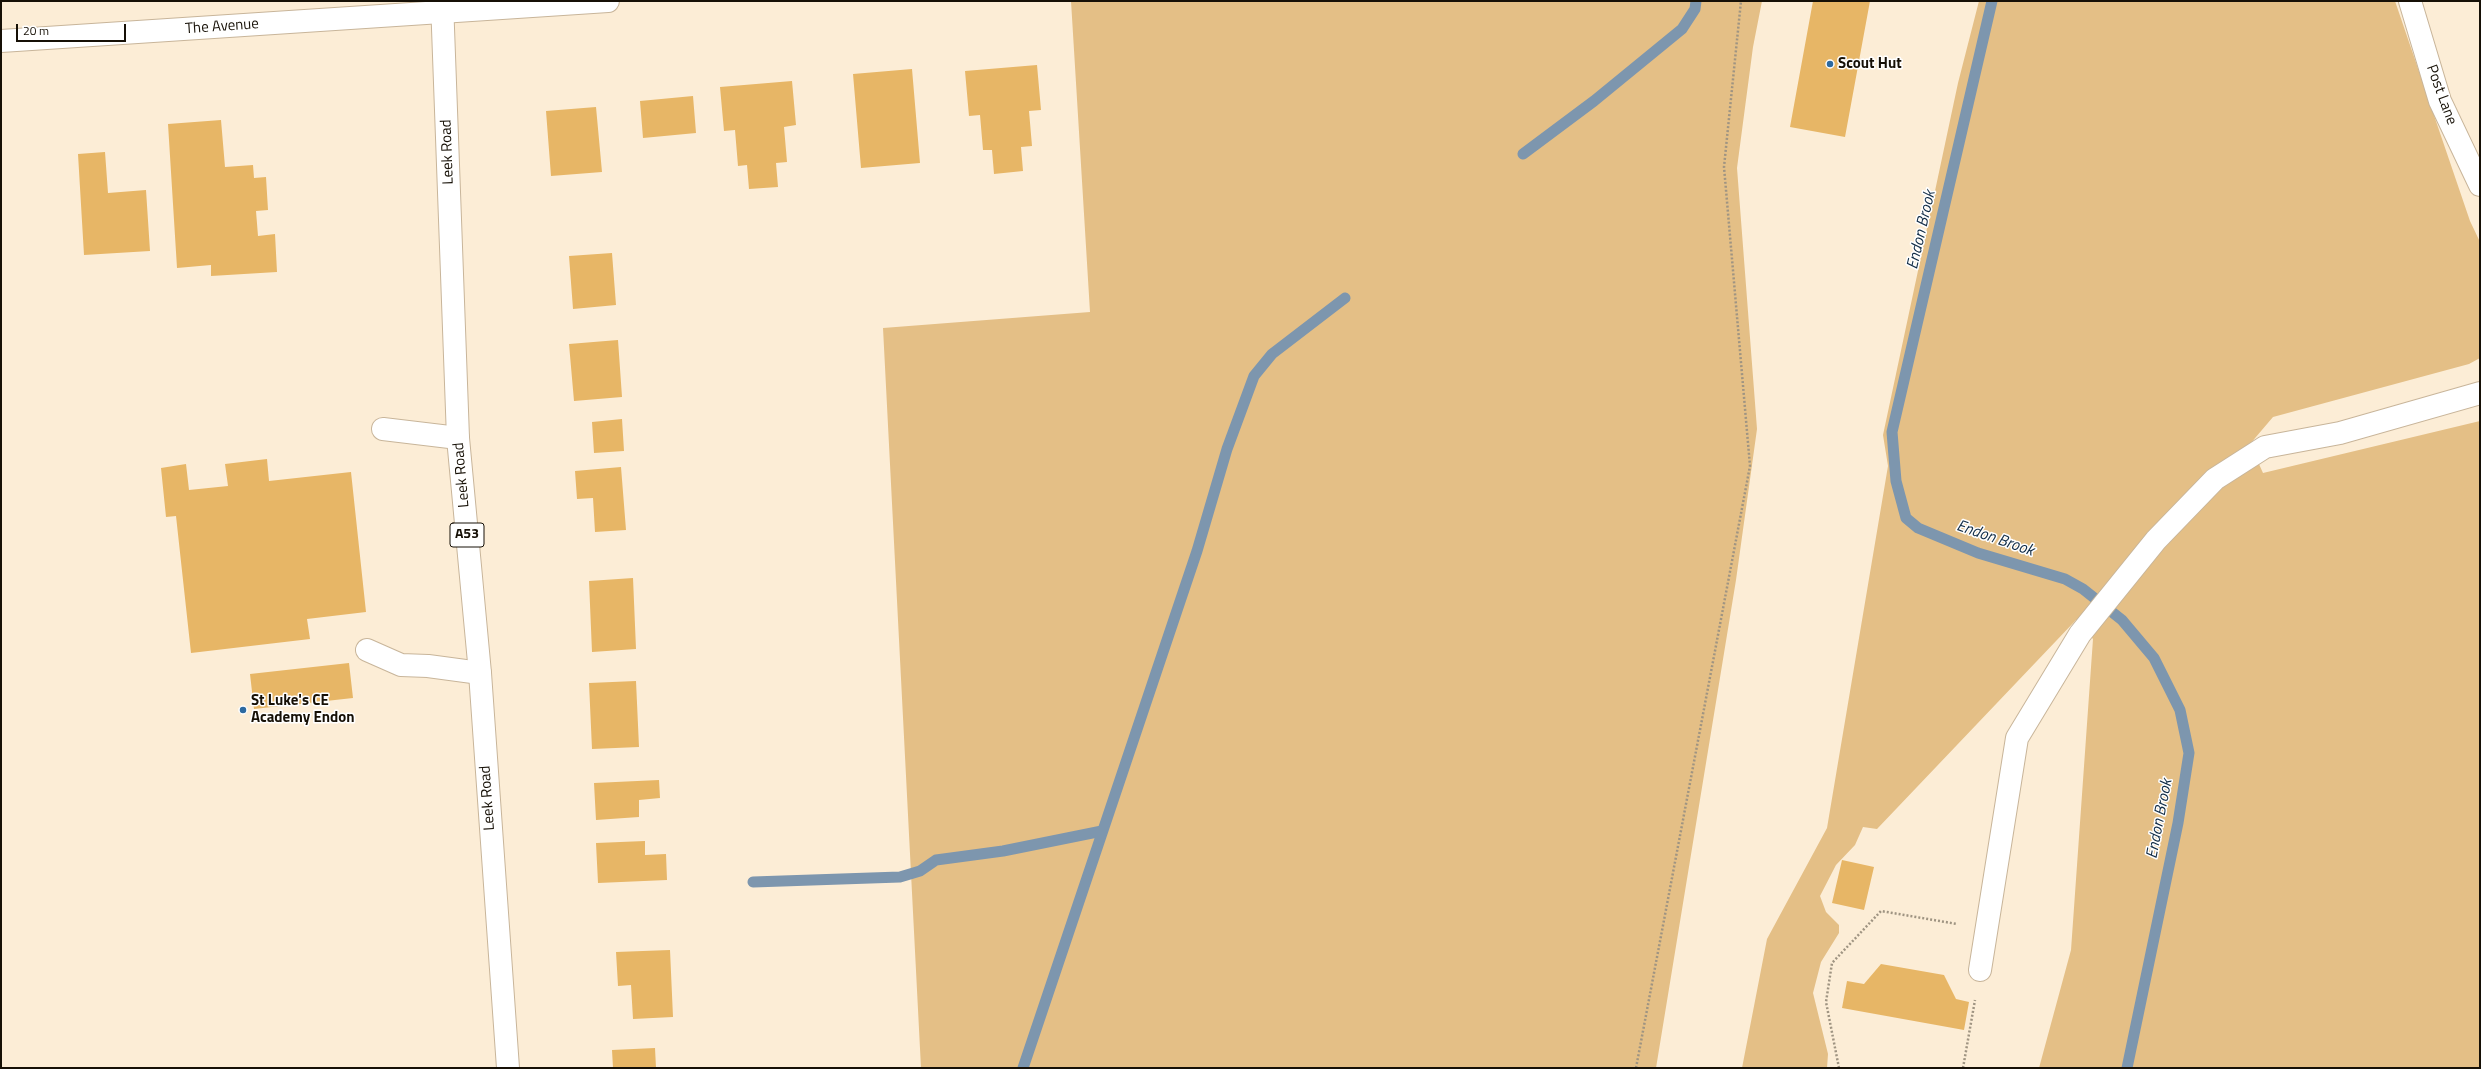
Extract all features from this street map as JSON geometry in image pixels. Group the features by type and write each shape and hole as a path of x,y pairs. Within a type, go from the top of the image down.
{"main road":[{"name":"The Avenue","path":"1,42 443,7 608,1"},
{"name":"Post Lane","path":"2410,1 2440,101 2480,185"},
{"name":"Leek Road","path":"443,7 458,438 480,673 508,1068"},
{"path":"1980,970 2017,738 2080,634 2156,540 2215,479 2265,447 2340,433 2480,393"},
{"path":"384,429 458,438"},
{"path":"367,650 401,665 428,666 480,673"}],"path":[{"path":"1636,1068 1750,466 1724,167 1742,1"},
{"path":"1839,1068 1826,1002 1832,963 1881,911 1987,929"},
{"path":"1963,1068 1980,970"}],"shaded area":[{"path":"1071,1 1762,1 1753,47 1737,168 1757,429 1736,580 1656,1068 921,1068 883,328 1090,312"},
{"path":"1979,1 2395,1 2470,221 2480,242 2480,358 2469,364 2273,417 2250,444 2263,473 2480,421 2480,1068 2039,1068 2071,950 2093,639 2076,620 1877,829 1863,827 1855,845 1836,865 1820,896 1826,912 1839,925 1839,933 1821,962 1813,993 1828,1054 1827,1068 1742,1068 1767,939 1827,828 1888,466 1883,435 1958,83"}],"building":[{"name":"Scout Hut","path":"1813,1 1870,1 1845,137 1790,127"},
{"path":"1037,65 1041,110 1029,111 1032,146 1021,147 1023,171 994,174 992,150 983,150 980,115 969,116 965,71"},
{"path":"912,69 920,163 861,168 853,74"},
{"path":"792,81 796,125 784,127 787,162 776,163 778,187 749,189 747,165 738,166 735,130 724,131 720,87"},
{"path":"693,96 696,133 643,138 640,101"},
{"path":"596,107 602,172 551,176 546,111"},
{"path":"221,120 225,167 253,165 254,178 266,177 268,210 256,211 258,236 275,234 277,272 211,276 211,265 177,268 168,124"},
{"path":"105,152 108,193 146,190 150,251 84,255 78,154"},
{"path":"612,253 616,305 573,309 569,256"},
{"path":"618,340 622,397 574,401 569,344"},
{"path":"622,419 624,451 594,453 592,422"},
{"path":"267,459 269,481 351,472 366,612 307,619 310,639 191,653 176,516 166,517 161,468 186,464 189,490 228,486 225,464"},
{"path":"621,467 626,530 595,532 593,498 577,499 575,471"},
{"path":"633,578 636,649 592,652 589,581"},
{"path":"349,663 353,698 254,709 250,674"},
{"path":"636,681 639,747 592,749 589,683"},
{"path":"659,780 660,798 639,800 639,817 596,820 594,783"},
{"path":"645,841 645,855 666,854 667,880 598,883 596,843"},
{"path":"1842,860 1874,867 1864,910 1832,903"},
{"path":"670,950 673,1017 633,1019 631,985 618,986 616,952"},
{"path":"1881,964 1944,975 1956,999 1969,1002 1964,1030 1842,1008 1847,981 1864,984"},
{"path":"655,1048 656,1068 613,1068 612,1050"}],"waterway":[{"path":"1523,154 1594,101 1682,29 1695,9 1696,1"},
{"name":"Endon Brook","path":"1992,1 1892,432 1896,481 1906,518 1918,528 1978,553 2065,579 2083,589 2122,620 2154,658 2180,710 2189,753 2178,823 2127,1068"},
{"path":"1023,1068 1197,551 1227,449 1254,376 1272,354 1345,298"},
{"path":"753,882 900,877 920,871 936,860 1003,851 1102,831"}],"place":[{"name":"Scout Hut","path":"1830,64"},
{"name":"St Luke's CE Academy Endon","path":"243,710"}]}
